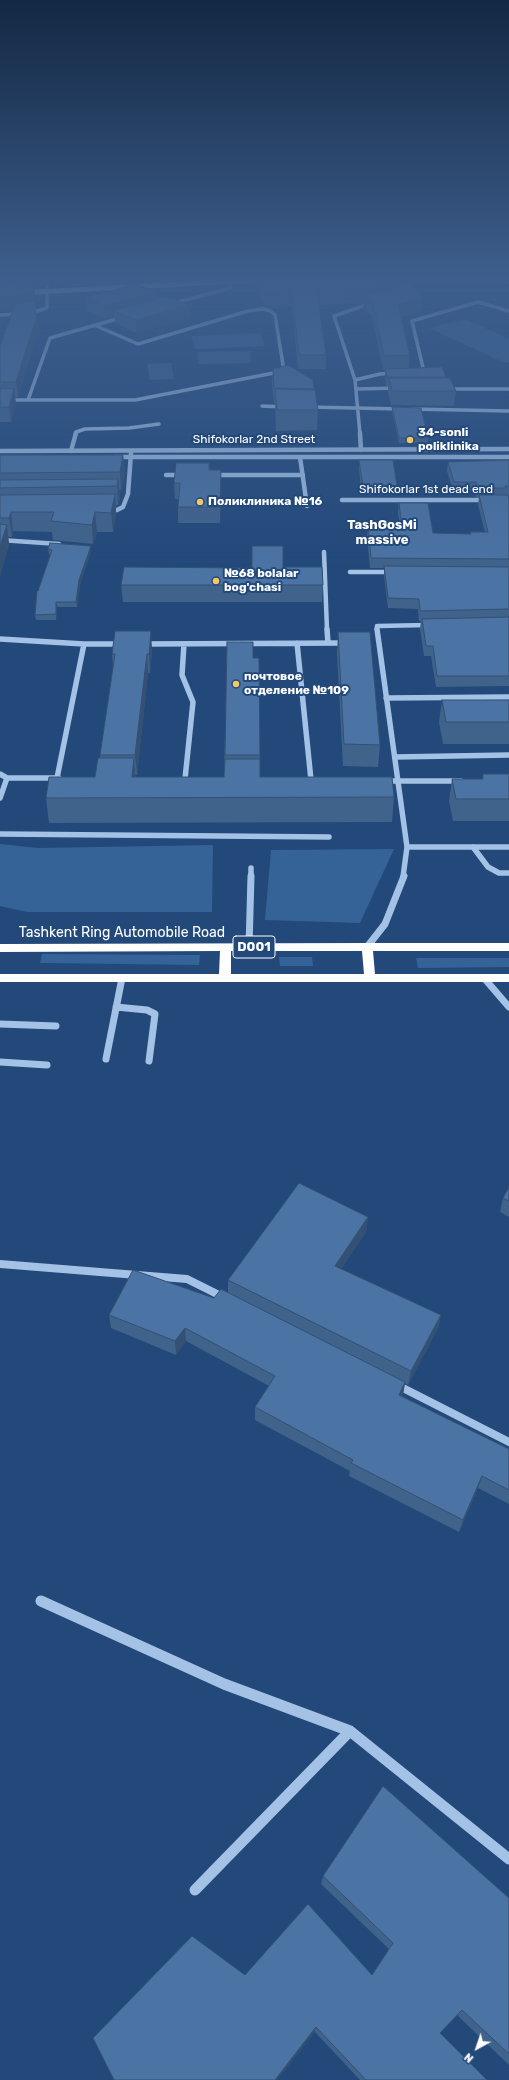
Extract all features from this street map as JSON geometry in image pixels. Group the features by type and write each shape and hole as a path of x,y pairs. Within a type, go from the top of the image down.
{"highway":[{"path":"225,978 226,947"},
{"path":"367,947 370,978"},
{"name":"Tashkent Ring Automobile Road","path":"0,948 509,947"},
{"name":"D001","path":"0,978 509,978"}],"street":[{"path":"28,400 36,376"},
{"path":"0,400 135,400 258,376"},
{"path":"354,376 361,450"},
{"path":"355,380 371,376"},
{"path":"356,389 406,388"},
{"path":"437,389 509,389"},
{"path":"262,406 286,407"},
{"path":"302,407 509,411"},
{"path":"71,451 76,432 85,429 129,428 159,424"},
{"name":"Shifokorlar 2nd Street","path":"0,451 509,449"},
{"path":"101,510 120,509 123,507 128,494 131,450"},
{"name":"Shifokorlar 2nd Street","path":"108,457 509,457"},
{"path":"196,457 197,463"},
{"path":"300,457 307,506"},
{"path":"166,474 188,475"},
{"path":"210,475 303,475"},
{"path":"121,494 128,494"},
{"name":"Shifokorlar 1st dead end","path":"342,500 493,500"},
{"path":"0,540 68,545"},
{"path":"324,552 328,643"},
{"path":"350,572 398,572"},
{"path":"367,947 385,924 403,880 407,847 377,626 439,625"},
{"path":"0,639 84,644 130,644"},
{"path":"372,642 379,642"},
{"path":"297,643 311,780"},
{"path":"138,644 350,643"},
{"path":"57,778 84,644"},
{"path":"184,644 182,675 193,702 185,779"},
{"path":"386,698 509,697"},
{"path":"395,757 509,755"},
{"path":"0,774 7,778 65,778"},
{"path":"0,798 7,778"},
{"path":"177,779 193,779"},
{"path":"303,780 319,780"},
{"path":"374,781 469,781"},
{"path":"0,834 329,837"},
{"path":"407,847 509,847"},
{"path":"473,847 488,867 498,873 509,873"},
{"path":"249,947 251,868"},
{"path":"106,1059 122,978"},
{"path":"484,978 509,1007"},
{"path":"116,1007 147,1010 155,1014 149,1061"},
{"path":"0,1024 56,1026"},
{"path":"0,1062 47,1065"},
{"path":"0,1264 187,1279 236,1304"},
{"path":"390,1382 509,1442"},
{"path":"41,1601 224,1684 350,1732 509,1859"},
{"path":"195,1890 350,1732"}],"shaded area":[{"path":"149,376 173,376 174,379 150,380"},
{"path":"0,844 38,848 213,845 212,912 27,912 0,906"},
{"path":"394,849 360,923 265,920 271,850"},
{"path":"42,954 200,955 199,965 40,963"},
{"path":"279,957 312,957 313,966 280,966"},
{"path":"416,958 509,958 509,967 418,968"}],"building":[{"path":"0,376 18,376 16,382 0,382"},
{"path":"273,376 306,376 313,380 314,389 274,388"},
{"path":"387,376 446,377 387,377"},
{"path":"389,378 450,378 456,391 392,391"},
{"path":"0,388 14,389 9,407 0,407"},
{"path":"275,389 315,390 318,410 277,410"},
{"path":"392,407 421,408 428,438 399,438"},
{"path":"0,455 123,455 120,472 0,473"},
{"path":"359,460 393,460 397,486 363,486"},
{"path":"509,460 509,486 505,486 506,488 477,488 476,482 454,482 448,462"},
{"path":"176,463 209,463 209,470 221,470 220,507 178,507 180,483 174,483"},
{"path":"118,479 117,486 0,488 0,480"},
{"path":"115,494 111,513 95,512 92,525 51,521 54,512 11,512 9,518 0,518 0,495"},
{"path":"479,495 508,495 509,559 371,558 368,527 402,527 399,503 428,503 433,533 471,534 470,532 488,532"},
{"path":"0,524 7,525 0,546"},
{"path":"50,543 91,546 79,580 76,602 56,602 56,614 35,615 37,591 52,550 48,549"},
{"path":"252,546 283,546 283,567 322,567 323,585 121,585 124,567 252,568"},
{"path":"384,566 509,567 509,609 420,611 419,599 388,598"},
{"path":"509,617 509,676 437,676 433,646 426,646 422,619"},
{"path":"115,631 151,631 135,755 100,755 115,654 112,654"},
{"path":"338,632 370,632 380,745 344,744"},
{"path":"227,642 253,642 253,658 259,658 260,755 225,755"},
{"path":"442,700 509,700 509,722 446,722"},
{"path":"98,758 134,758 132,777 224,777 225,759 260,759 260,777 392,777 394,797 46,798 49,777 95,777"},
{"path":"483,774 509,774 509,799 456,799 452,779 483,779"},
{"path":"299,1183 368,1217 335,1266 441,1315 411,1371 228,1280"},
{"path":"509,1187 509,1201 503,1198"},
{"path":"133,1270 214,1298 221,1289 405,1382 399,1395 509,1449 509,1490 482,1476 463,1520 351,1463 353,1460 255,1407 275,1376 185,1328 175,1341 109,1315"},
{"path":"383,1786 509,1898 509,2054 462,2010 440,2033 487,2080 366,2080 316,2027 275,2080 114,2080 93,2038 192,1936 245,1975 308,1904 372,1975 393,1943 323,1876"}],"place":[{"name":"34-sonli poliklinika","path":"410,440"},
{"name":"Поликлиника №16","path":"200,502"},
{"name":"№68 bolalar bog'chasi","path":"216,581"},
{"name":"почтовое отделение №109","path":"236,684"}],"district":[{"name":"TashGosMi massive","path":"382,532"}]}
